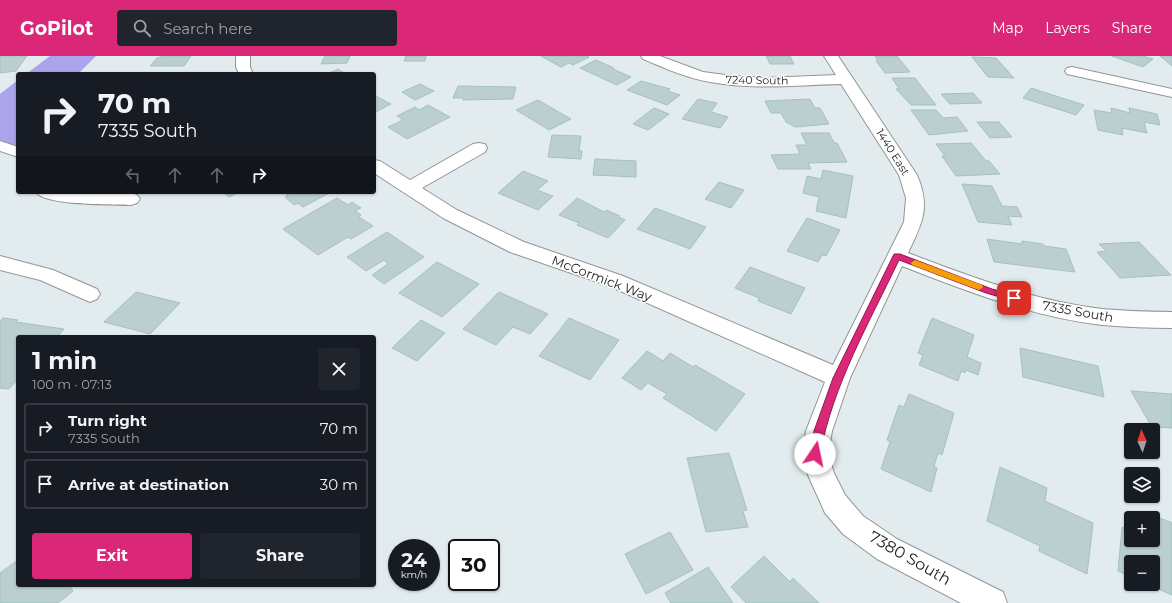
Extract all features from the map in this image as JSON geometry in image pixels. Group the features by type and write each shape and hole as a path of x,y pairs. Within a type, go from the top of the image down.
{"street":[{"name":"7240 South","path":"648,56 695,74 718,80 743,82 846,79"},
{"name":"1440 East","path":"831,56 908,175 915,190 916,206 913,222 838,378"},
{"path":"1072,71 1172,93"},
{"path":"0,146 16,151"},
{"path":"410,188 479,148"},
{"name":"McCormick Way","path":"376,166 450,214 517,247 616,280 838,378"},
{"path":"51,194 57,196 131,199"},
{"name":"7335 South","path":"897,256 989,291 1039,305 1098,317 1157,321 1172,320"},
{"path":"0,263 46,275 90,294"},
{"name":"7380 South","path":"838,378 819,431 815,454 821,475 835,504 853,525 887,549 992,603"}],"shaded area":[{"path":"50,56 96,56 80,72 29,72"},
{"path":"16,82 16,146 0,142 0,94"}],"building":[{"path":"0,56 27,56 16,71 0,73"},
{"path":"165,56 191,56 184,66 150,66 157,58"},
{"path":"325,56 350,56 347,63 321,64"},
{"path":"406,56 426,56 425,61 404,61"},
{"path":"541,56 589,57 573,65 569,63 561,67"},
{"path":"766,56 790,56 794,64 770,64"},
{"path":"875,56 897,56 910,72 885,73 876,61 878,61"},
{"path":"1112,56 1143,56 1153,59 1143,67"},
{"path":"1160,56 1172,56 1172,66"},
{"path":"972,57 996,58 1014,78 988,77"},
{"path":"596,60 631,77 617,85 580,68"},
{"path":"338,69 343,72 331,72"},
{"path":"892,78 915,78 936,105 911,105 896,89 899,89"},
{"path":"641,81 670,89 668,91 680,95 667,105 627,90"},
{"path":"420,84 434,91 415,100 402,92"},
{"path":"458,86 516,87 513,99 463,100 463,98 453,98"},
{"path":"1031,88 1084,105 1076,115 1023,98"},
{"path":"973,93 982,103 950,104 941,94"},
{"path":"376,96 391,104 376,112"},
{"path":"698,99 717,103 711,112 728,117 720,128 682,119"},
{"path":"810,99 815,108 820,108 829,124 795,127 786,122 781,113 771,113 765,101"},
{"path":"538,100 571,119 549,130 516,110"},
{"path":"428,105 450,117 407,139 388,127 403,120 397,116 415,107 419,110"},
{"path":"654,108 669,114 648,130 633,124"},
{"path":"1111,108 1130,113 1129,108 1157,114 1160,125 1144,122 1147,133 1122,128 1123,135 1098,130 1094,110 1112,113"},
{"path":"911,110 936,110 943,118 957,117 968,131 929,135"},
{"path":"977,122 999,122 1012,137 990,138"},
{"path":"801,133 829,133 834,143 837,143 847,162 808,163 811,169 778,169 771,155 800,154 796,145 807,145"},
{"path":"552,135 581,136 579,151 582,151 581,159 548,157"},
{"path":"971,143 986,161 989,161 1000,174 956,176 942,156 945,156 936,144"},
{"path":"595,159 636,161 636,177 593,175"},
{"path":"823,170 853,176 846,218 816,211 819,197 803,193 807,176 821,179"},
{"path":"523,171 548,181 537,190 553,196 538,210 498,193"},
{"path":"719,182 744,190 731,208 705,199"},
{"path":"962,184 992,186 1002,206 1017,207 1022,217 1008,216 1012,225 978,222"},
{"path":"225,194 235,194 229,197"},
{"path":"286,194 327,194 303,207 298,203 294,205 285,197 288,196"},
{"path":"337,198 348,205 352,202 361,208 355,211 361,215 359,217 373,226 351,239 348,237 318,255 283,229"},
{"path":"577,198 604,212 606,210 620,216 619,217 625,220 608,238 577,225 579,223 559,215"},
{"path":"655,208 706,227 690,249 637,229"},
{"path":"807,218 840,230 826,256 822,255 818,262 787,251"},
{"path":"387,232 424,257 384,284 372,275 388,264 384,260 366,271 347,257"},
{"path":"987,239 1022,244 1022,241 1066,249 1075,272 994,262"},
{"path":"1139,242 1171,275 1120,278 1097,252 1106,251 1099,244"},
{"path":"437,262 479,284 442,317 399,293"},
{"path":"750,267 805,288 791,314 758,301 759,298 735,288"},
{"path":"136,292 180,303 150,334 104,322"},
{"path":"499,292 548,314 530,334 513,327 496,345 463,329"},
{"path":"3,318 18,320 16,322 64,329 59,335 16,335 16,381 9,389 0,388 0,321"},
{"path":"569,318 619,340 590,380 539,356"},
{"path":"932,318 974,335 967,357 981,363 978,375 966,370 965,373 961,371 958,381 919,365 923,355 918,353"},
{"path":"421,320 445,333 417,361 392,348"},
{"path":"1020,348 1098,366 1104,397 1023,377"},
{"path":"647,351 663,361 670,353 693,367 695,365 745,394 716,431 663,398 667,394 648,383 641,390 622,378"},
{"path":"1131,391 1172,394 1172,428 1160,427 1160,423 1150,423"},
{"path":"909,394 954,413 942,455 938,453 934,466 937,468 931,492 881,469 890,442 887,440 899,405 904,407"},
{"path":"729,453 747,510 743,511 748,527 706,532 687,458"},
{"path":"1000,467 1047,488 1045,501 1093,523 1087,574 1039,551 1040,546 987,521"},
{"path":"1160,518 1172,523 1172,595 1160,590 1160,555 1124,555 1124,574 1118,571 1122,527 1124,528 1124,547 1160,547"},
{"path":"670,532 693,570 646,594 625,554"},
{"path":"764,556 790,582 793,578 819,603 746,603 731,587"},
{"path":"16,561 16,587 70,587 73,591 58,603 0,603 0,573"},
{"path":"708,567 733,603 671,603 665,593"}],"slow traffic":[{"path":"915,263 979,287"}],"route":[{"path":"815,454 819,431 838,378 897,256 989,291 1014,298"}]}
